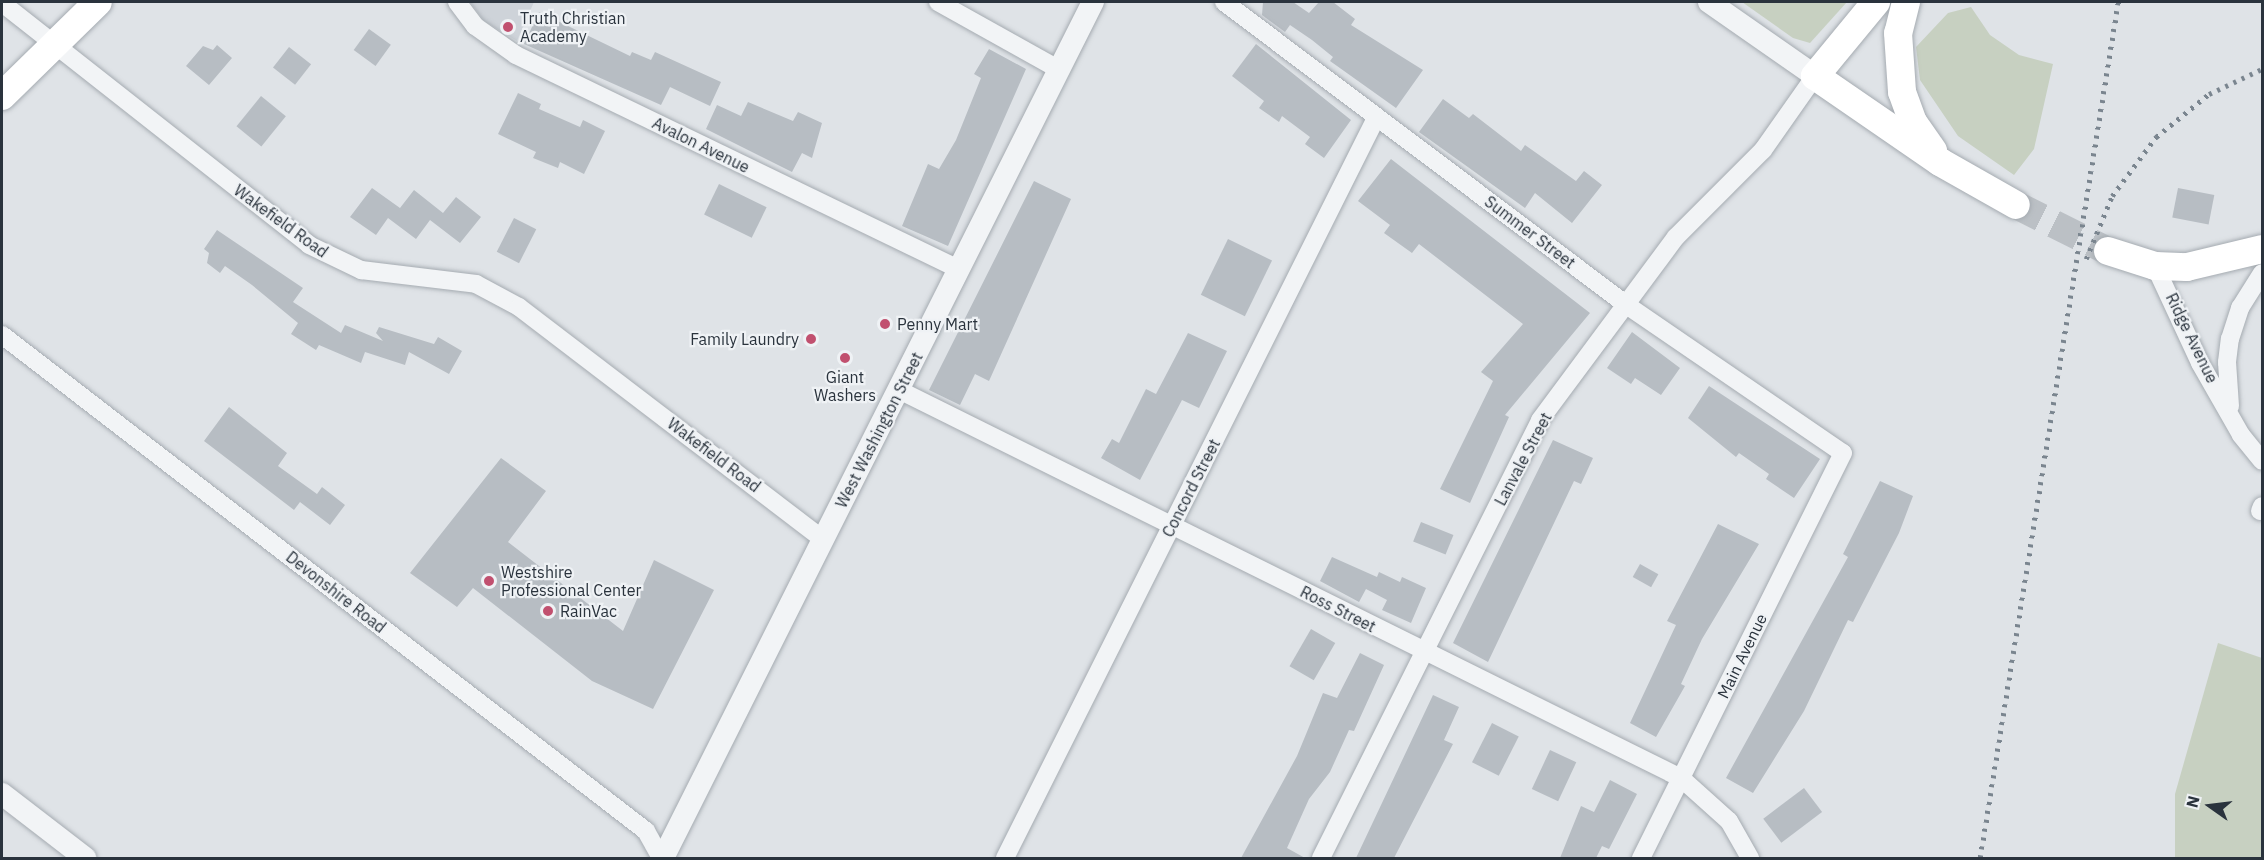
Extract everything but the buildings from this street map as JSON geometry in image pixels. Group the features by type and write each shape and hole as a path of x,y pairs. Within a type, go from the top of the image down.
{"main road":[{"path":"2,96 99,2"},
{"path":"1876,2 1815,76 1940,162 2016,205"},
{"path":"1906,2 1898,33 1902,92 1913,122 1940,162"},
{"path":"2108,251 2156,266 2187,267 2262,249"}],"street":[{"name":"Avalon Avenue","path":"457,2 475,26 516,55 959,269"},
{"path":"938,2 1058,69"},
{"name":"West Washington Street","path":"662,858 1093,2"},
{"name":"Summer Street","path":"1224,2 1628,306 1843,453"},
{"path":"1708,2 1815,76"},
{"name":"Wakefield Road","path":"2,3 52,47 309,245 338,261 389,275 476,284 519,308 824,540"},
{"name":"Lanvale Street","path":"1321,858 1540,420 1628,306 1676,237 1763,150 1815,76"},
{"name":"Concord Street","path":"1005,858 1376,118"},
{"name":"Ridge Avenue","path":"2156,266 2200,363 2230,410 2241,435 2262,461"},
{"name":"Ridge Avenue","path":"2230,410 2227,362 2230,339 2240,308 2262,273"},
{"name":"Devonshire Road","path":"2,335 646,831 662,858"},
{"name":"Ross Street","path":"899,390 1681,778 1729,821 1750,858"},
{"name":"Main Avenue","path":"1641,858 1843,453"},
{"path":"2,794 85,858"}],"shaded area":[{"name":"Truth Christian Academy","path":"470,2 534,2 517,41 484,21"}],"green space":[{"path":"1742,2 1847,2 1810,43 1793,38"},
{"path":"1971,7 1990,35 2019,55 2053,64 2034,149 2014,175 1958,136 1920,80 1916,47 1948,13"},
{"path":"2218,643 2262,658 2262,858 2175,858 2175,794"}],"tunnel":[{"path":"2016,205 2108,251"}],"railway":[{"path":"1980,858 2118,2"},
{"path":"2086,259 2112,196 2156,137 2209,94 2262,69"}],"place":[{"name":"Truth Christian Academy","path":"508,27"},
{"name":"Penny Mart","path":"885,324"},
{"name":"Family Laundry","path":"811,339"},
{"name":"Giant Washers","path":"845,358"},
{"name":"Westshire Professional Center","path":"489,581"},
{"name":"RainVac","path":"548,611"}]}
